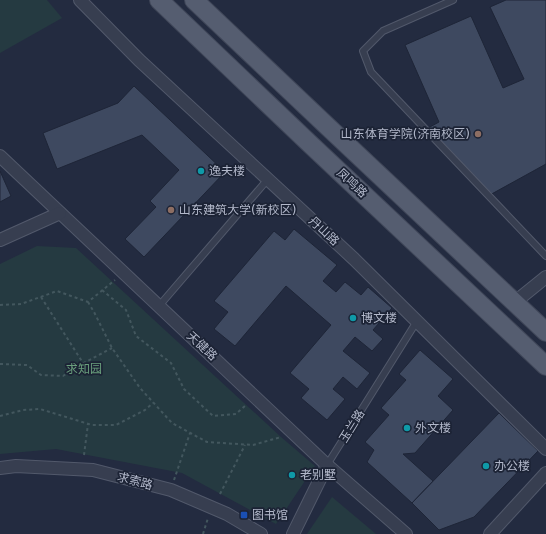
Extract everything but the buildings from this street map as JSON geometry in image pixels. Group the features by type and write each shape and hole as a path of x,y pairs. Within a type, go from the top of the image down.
{"main road":[{"name":"凤鸣路","path":"159,0 546,366"},
{"name":"凤鸣路","path":"194,0 546,332"}],"street":[{"name":"丹山路","path":"80,0 139,60 354,259 546,449"},
{"name":"天健路","path":"0,156 327,465 406,534"},
{"path":"0,240 60,213"},
{"path":"515,302 546,277"},
{"name":"玉兰路","path":"293,534 327,465"},
{"name":"求索路","path":"0,468 16,466 94,470 171,490 227,514 261,534"},
{"path":"490,534 546,473"}],"lane":[{"path":"454,0 383,31 364,51 372,72 546,256"},
{"path":"159,306 268,179"},
{"name":"玉兰路","path":"327,465 417,321"}],"path":[{"path":"88,302 123,272"},
{"path":"102,290 126,310 136,336 171,363 184,389 213,416 236,414 246,405"},
{"path":"0,305 21,304 57,291 88,302 112,348 140,388 172,423 207,442 252,445 281,437"},
{"path":"41,297 83,363"},
{"path":"0,364 27,365 41,375 63,376 83,363 112,348"},
{"path":"0,416 23,410 40,409 92,425 116,425 145,410 153,402"},
{"path":"84,455 88,424"},
{"path":"171,490 190,433"},
{"path":"220,494 245,444"},
{"path":"203,534 212,508"}],"green space":[{"path":"0,0 47,0 62,18 0,53"},
{"name":"求知园","path":"37,246 76,248 281,437 315,466 276,524 182,473 56,449 0,454 0,264"},
{"path":"332,497 376,534 307,534"}],"place":[{"name":"山东体育学院(济南校区)","path":"478,134"},
{"name":"逸夫楼","path":"201,171"},
{"name":"山东建筑大学(新校区)","path":"171,210"},
{"name":"博文楼","path":"353,318"},
{"name":"外文楼","path":"407,428"},
{"name":"办公楼","path":"486,466"},
{"name":"老别墅","path":"292,475"},
{"name":"图书馆","path":"244,515"}]}
